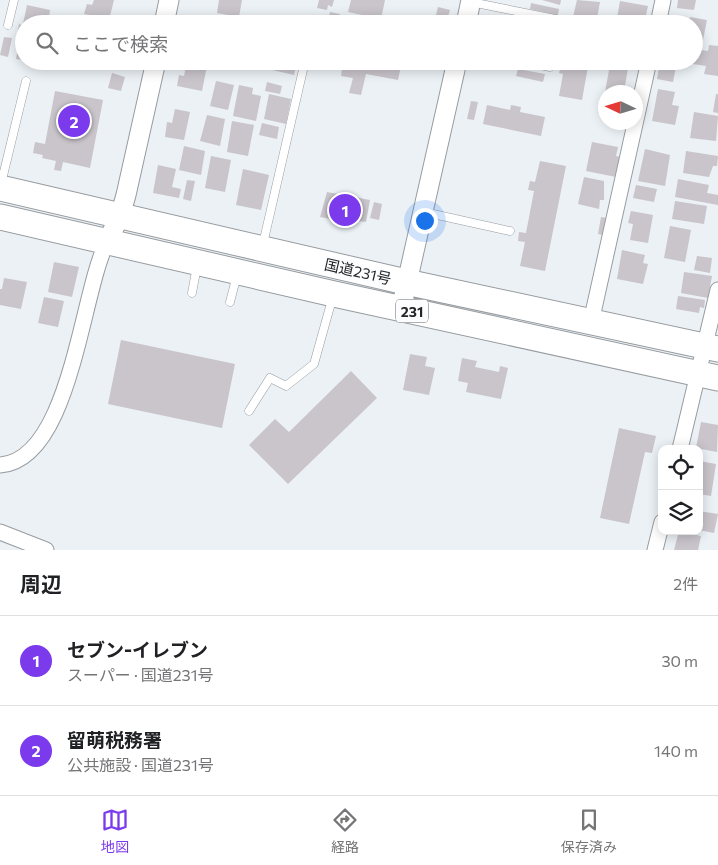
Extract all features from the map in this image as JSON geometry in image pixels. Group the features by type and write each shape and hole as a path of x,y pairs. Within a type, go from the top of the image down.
{"highway":[{"name":"国道231号","path":"0,188 406,282 712,347"},
{"name":"国道231号","path":"0,217 238,270 334,294 708,376"}],"street":[{"path":"166,15 169,0"},
{"path":"660,15 663,0"},
{"path":"468,15 471,1"},
{"path":"0,465 12,464 28,453 45,435 54,415 84,329 99,257 120,216 154,70"},
{"path":"401,309 455,70"},
{"path":"591,322 648,70"},
{"path":"682,445 708,376 718,290"},
{"path":"0,532 46,550"},
{"path":"655,550 659,535"}],"lane":[{"path":"8,25 14,0"},
{"path":"471,1 537,15"},
{"path":"262,249 303,70"},
{"path":"0,188 26,81"},
{"path":"424,212 510,231"},
{"path":"192,292 198,262"},
{"path":"230,302 238,270"},
{"path":"249,411 270,378 286,386 314,364 334,294"}],"building":[{"path":"94,0 114,0 110,15 84,14 87,4 92,5"},
{"path":"219,0 242,0 239,15 217,13"},
{"path":"319,0 334,0 332,7 328,5 327,10 317,8"},
{"path":"351,0 385,0 382,15 362,15 348,12"},
{"path":"542,0 561,0 560,5"},
{"path":"577,0 600,2 598,15 573,15"},
{"path":"678,0 696,0 694,10 677,8"},
{"path":"620,1 648,6 646,15 618,15"},
{"path":"531,3 559,9 558,15 530,9"},
{"path":"27,5 50,10 49,15 25,15"},
{"path":"438,7 450,10 449,15 436,15"},
{"path":"330,12 340,14 340,15 329,15"},
{"path":"703,19 707,20 703,40"},
{"path":"4,37 12,38 8,57 0,55"},
{"path":"709,45 718,46 718,76 704,74 706,66 703,66 703,50 708,51"},
{"path":"185,70 206,70 202,91 177,86 179,75 184,76"},
{"path":"272,70 295,70 294,75"},
{"path":"342,70 400,70 398,80 366,74 361,95 349,93 353,78 341,76"},
{"path":"518,70 545,74 543,82 516,76"},
{"path":"560,70 587,70 582,100 559,96 563,74 559,73"},
{"path":"609,70 628,70 625,85 606,85"},
{"path":"658,70 675,70 673,82 657,79"},
{"path":"112,73 125,77 121,91 108,88"},
{"path":"216,81 234,85 228,110 210,106"},
{"path":"267,82 282,86 280,94 265,91"},
{"path":"239,85 253,88 252,94 261,96 256,121 233,116"},
{"path":"658,89 675,92 672,105 679,106 675,125 652,121"},
{"path":"55,91 103,100 90,168 63,162 61,171 54,170 56,161 42,158 43,155 33,153 35,142 45,144"},
{"path":"269,94 291,99 286,124 264,119"},
{"path":"716,94 718,94 718,113 713,112"},
{"path":"471,101 478,102 474,120 467,119"},
{"path":"487,105 510,110 511,105 521,107 520,112 545,117 541,136 483,124"},
{"path":"175,109 190,112 184,140 165,137 167,122 172,123"},
{"path":"694,112 718,116 716,141 690,138"},
{"path":"207,115 225,119 220,146 200,141"},
{"path":"232,121 254,125 248,156 227,152"},
{"path":"262,123 279,127 277,139 259,135"},
{"path":"592,142 618,147 616,156 620,157 616,177 586,171"},
{"path":"184,146 205,151 201,175 179,170"},
{"path":"645,149 670,155 665,186 638,181"},
{"path":"686,151 718,156 717,166 713,166 709,177 683,173"},
{"path":"211,156 231,160 225,192 205,188"},
{"path":"540,161 566,166 545,271 520,266 525,242 518,241 519,232 526,233 534,191 528,190 530,181 535,182"},
{"path":"158,165 176,169 172,187 181,189 179,198 153,193"},
{"path":"243,169 269,175 261,210 236,205"},
{"path":"584,177 604,181 604,200 600,200 599,209 578,204"},
{"path":"678,179 709,185 707,193 718,195 718,205 675,197"},
{"path":"187,180 195,181 191,201 183,199"},
{"path":"636,185 657,189 654,202 633,198"},
{"path":"327,192 370,200 366,222 358,221 357,224 320,217"},
{"path":"675,201 707,206 704,224 672,219"},
{"path":"374,202 382,204 379,220 370,218"},
{"path":"631,211 653,215 648,243 630,240 633,224 628,223"},
{"path":"601,217 607,218 603,235 598,234"},
{"path":"670,226 691,230 685,262 664,258"},
{"path":"622,250 645,255 643,263 648,264 643,284 617,279"},
{"path":"697,256 712,258 710,273 694,270"},
{"path":"54,262 79,267 72,297 48,292"},
{"path":"684,272 712,276 708,298 681,293"},
{"path":"4,278 27,282 21,309 0,305 0,289 2,289"},
{"path":"678,296 705,300 704,308 700,307 699,313 676,309"},
{"path":"44,297 64,301 58,327 38,323"},
{"path":"121,340 235,364 222,428 108,404"},
{"path":"410,354 427,357 425,366 435,368 429,395 403,390"},
{"path":"462,358 477,361 475,367 499,372 500,366 508,368 501,399 466,392 468,383 458,381"},
{"path":"351,371 377,398 288,484 249,445 275,419 289,432"},
{"path":"701,422 718,425 717,452 703,449 703,445 697,445"},
{"path":"619,428 656,436 652,453 645,452 629,524 600,518"},
{"path":"703,462 716,464 711,496 703,495"},
{"path":"703,512 718,514 714,533 703,531"},
{"path":"678,535 701,536 698,550 674,550"}],"place":[{"name":"留萌税務署","path":"74,121"},
{"name":"セブン-イレブン","path":"345,210"}]}
